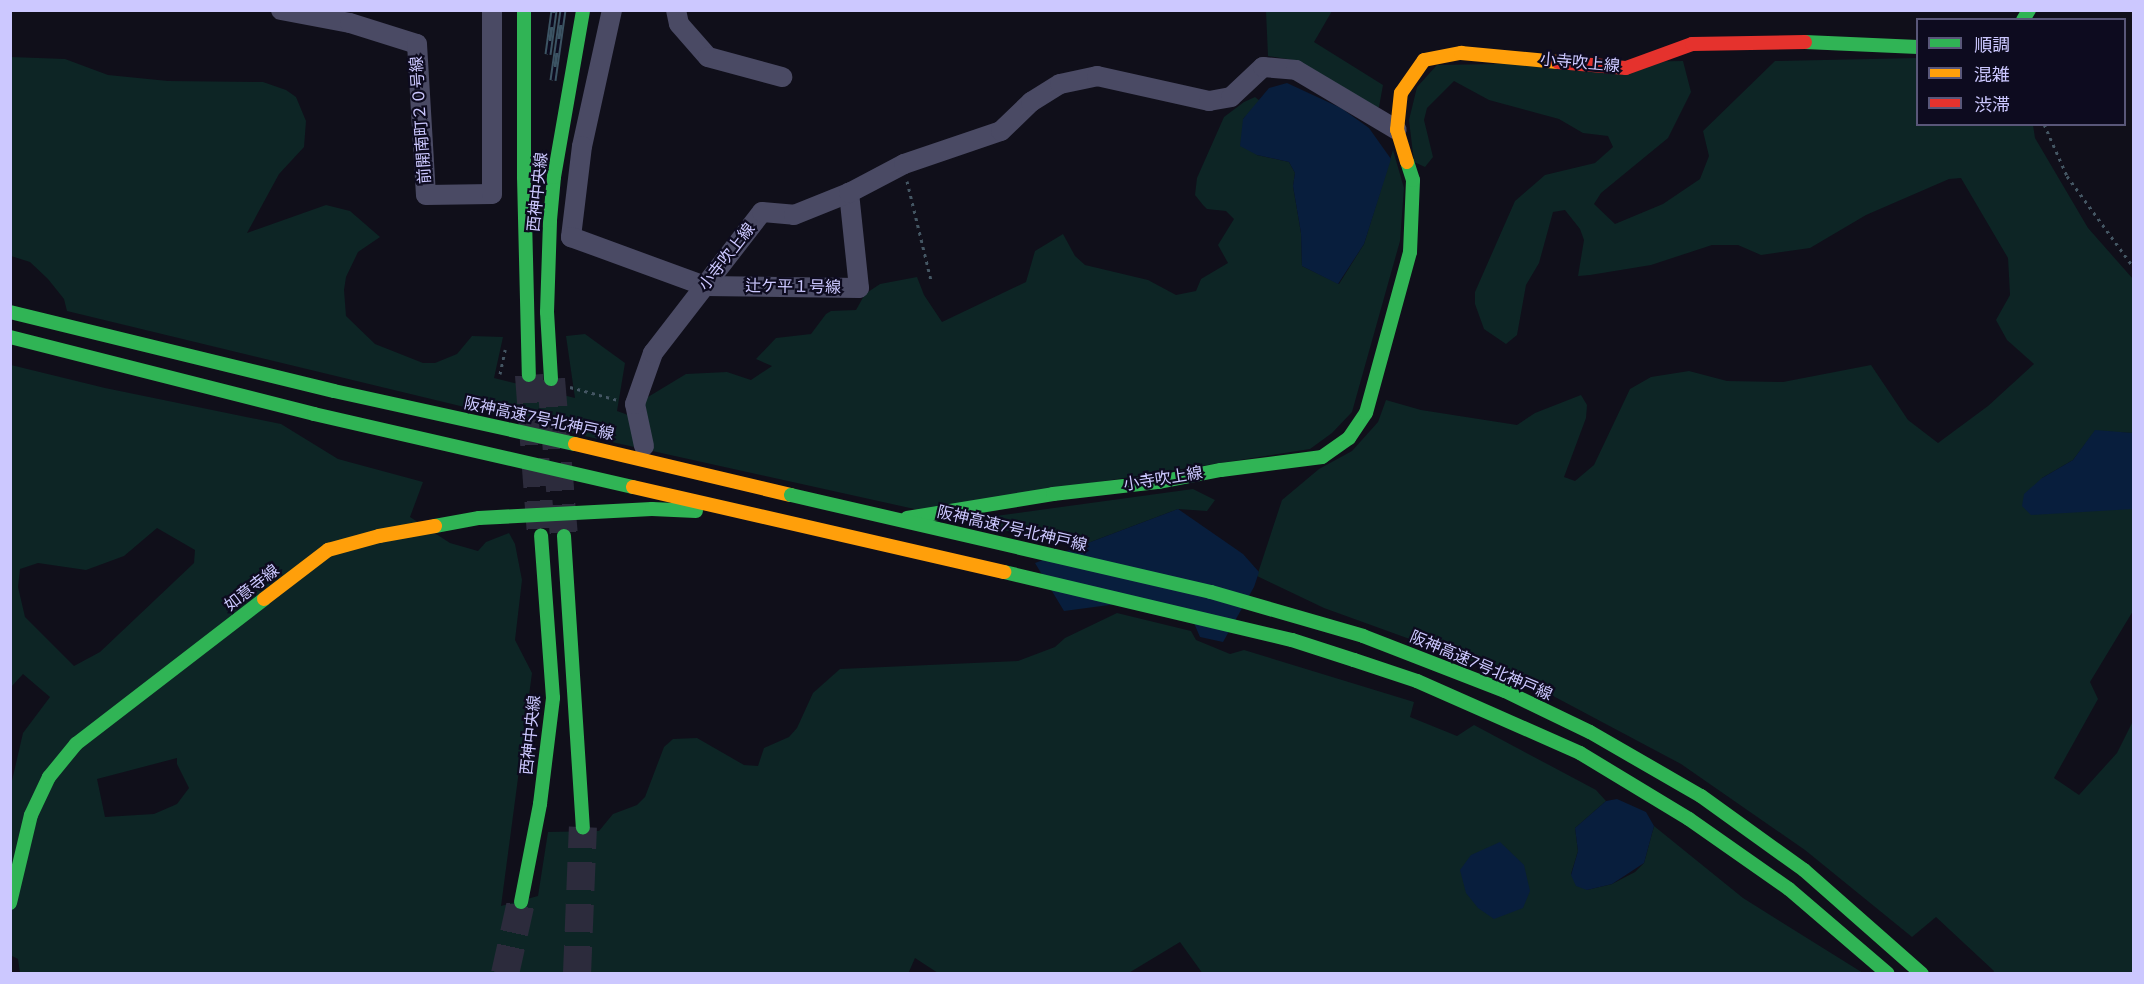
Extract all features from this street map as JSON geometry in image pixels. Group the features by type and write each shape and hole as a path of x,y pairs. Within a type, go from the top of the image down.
{"main road":[{"path":"517,10 524,177"},
{"name":"西神中央線","path":"524,10 524,177 529,375"},
{"name":"西神中央線","path":"551,380 547,312 548,246 554,177 583,10"},
{"path":"562,132 592,10"},
{"name":"小寺吹上線","path":"652,509 886,521 1322,457 1349,438 1366,413 1410,252 1413,180 1397,130 1401,93 1424,60 1461,53 1626,68 1692,44 1771,41 1916,46"},
{"name":"阪神高速7号北神戸線","path":"10,312 334,391 614,452 1211,592 1363,636 1425,658 1515,696 1590,732 1701,796 1804,870 1923,974"},
{"path":"10,337 314,414 1292,640 1417,681 1580,753 1689,819 1788,889 1888,974"},
{"name":"如意寺線","path":"10,903 31,815 49,777 76,744 328,550 379,536 479,518 652,509"},
{"name":"西神中央線","path":"521,902 540,804 553,698 541,535"},
{"path":"564,536 583,827"}],"street":[{"name":"前開南町２０号線","path":"281,10 351,17 417,44 426,195 492,194 492,10"},
{"path":"612,10 582,146 571,237 705,286"},
{"path":"676,10 679,24 708,57 782,77"},
{"name":"小寺吹上線","path":"635,404 653,353 762,212 794,215 849,193 904,164 1001,131 1031,102 1060,84 1097,76 1209,101 1231,97 1263,67 1296,70 1397,130"},
{"name":"辻ケ平１号線","path":"705,286 859,288 849,193"},
{"path":"635,404 644,446"}],"path":[{"path":"2045,126 2067,176 2133,267"},
{"path":"904,164 931,280"},
{"path":"570,388 635,404"}],"green space":[{"path":"1266,11 1332,11 1314,42 1383,85 1379,107 1368,107 1293,60 1268,56"},
{"path":"11,57 65,59 108,75 168,81 263,82 286,90 296,97 306,121 304,147 279,174 247,233 326,205 350,211 380,237 358,252 346,277 344,290 346,316 375,344 423,363 435,363 457,354 472,336 503,337 494,378 575,398 566,336 585,334 625,363 617,411 631,416 643,400 686,374 727,372 751,380 772,366 756,359 776,338 811,334 826,314 831,311 856,310 865,294 880,284 917,277 924,295 942,322 1026,282 1035,251 1063,234 1075,256 1085,265 1148,280 1176,295 1196,291 1201,279 1228,263 1218,245 1234,219 1226,211 1207,209 1203,205 1195,195 1197,178 1224,117 1255,97 1260,101 1243,119 1257,155 1289,162 1295,173 1293,186 1301,233 1302,266 1339,284 1364,244 1393,150 1404,188 1400,241 1352,412 1332,433 1310,449 919,510 580,435 67,311 64,299 48,279 30,262 11,256"},
{"path":"1916,58 1916,126 2033,126 2035,138 2088,228 2133,279 2133,433 2095,431 2073,460 2042,478 2133,509 2133,611 2090,682 2098,699 2054,778 2079,795 2117,753 2133,721 2133,973 1993,973 1994,971 1936,917 1912,937 1805,850 1681,764 1523,680 1324,608 1257,576 1282,500 1319,469 1352,451 1378,422 1386,400 1421,410 1517,425 1535,413 1581,395 1587,405 1586,418 1564,477 1575,481 1594,465 1630,389 1651,377 1689,371 1727,381 1783,382 1871,365 1908,420 1938,443 1988,406 2034,364 2007,340 1996,320 2010,295 2008,258 1961,178 1949,179 1866,215 1810,248 1761,255 1738,245 1712,245 1651,265 1578,276 1584,240 1580,229 1565,210 1553,212 1539,263 1526,285 1517,335 1506,344 1484,329 1475,304 1475,292 1515,201 1545,175 1595,163 1613,147 1608,136 1583,133 1559,119 1489,100 1454,81 1427,108 1424,120 1433,157 1425,167 1414,162 1409,120 1417,87 1437,65 1683,61 1691,92 1668,138 1601,193 1594,204 1615,224 1663,204 1700,179 1709,156 1703,131 1775,61"},
{"path":"11,365 105,388 281,424 338,459 423,482 410,517 450,543 478,551 486,542 509,533 515,544 522,580 515,640 532,673 501,906 538,896 548,832 599,831 613,814 637,805 645,797 664,747 673,739 697,738 744,765 758,766 764,748 789,737 797,728 813,693 840,669 1018,661 1055,647 1065,638 1117,613 1191,631 1196,640 1230,654 1244,650 1414,702 1410,717 1457,736 1474,725 1596,790 1606,801 1575,828 1578,851 1571,874 1587,890 1612,884 1635,872 1644,863 1654,826 1743,898 1863,973 1203,974 1180,942 1127,974 938,973 915,958 908,974 20,973 18,959 10,955 11,785 23,733 50,697 23,674 11,687","holes":["157,528 195,550 194,563 100,652 74,666 25,617 18,587 20,569 38,563 86,570 124,556","177,758 177,764 189,788 177,804 154,814 105,817 97,779"]},
{"path":"1193,489 1215,500 1207,511 1178,509 1080,546 959,521"}],"water":[{"path":"1287,83 1341,108 1369,128 1391,159 1364,244 1338,284 1302,266 1301,233 1293,186 1295,173 1289,162 1257,155 1240,146 1243,119 1269,88"},
{"path":"2095,430 2133,433 2133,509 2031,515 2022,506 2024,494 2042,478 2073,460"},
{"path":"1178,509 1243,554 1259,572 1254,587 1223,642 1200,637 1191,616 1124,603 1064,611 1035,563"},
{"path":"1617,799 1646,812 1654,826 1644,863 1612,884 1587,890 1576,886 1571,875 1578,851 1575,828 1606,801"},
{"path":"1500,842 1524,865 1530,891 1523,908 1494,919 1478,908 1466,893 1460,870 1471,855"}],"tunnel":[{"path":"529,375 541,535"},
{"path":"551,379 564,536"},
{"path":"577,974 583,827"},
{"path":"505,974 521,902"}],"railway":[{"path":"548,54 554,10"},
{"path":"553,80 563,10"}],"traffic: fast":[{"path":"524,10 524,177 529,375"},
{"path":"551,379 547,312 550,220 554,177 583,10"},
{"path":"2024,18 2029,10"},
{"path":"1805,42 1916,47"},
{"path":"907,518 1053,494 1159,482 1221,470 1322,457 1349,438 1366,413 1410,252 1413,180 1407,162"},
{"path":"10,312 334,391 575,444"},
{"path":"10,337 314,414 633,487"},
{"path":"791,495 1211,592 1363,636"},
{"path":"435,526 479,518 652,509 696,511"},
{"path":"521,902 540,804 553,698 541,535"},
{"path":"564,536 583,827"},
{"path":"1004,572 1292,640 1354,660"},
{"path":"10,903 31,815 49,777 76,744 264,599"},
{"path":"1363,636 1505,691 1590,732 1701,796 1804,870 1922,974"},
{"path":"1354,660 1417,681 1580,753 1689,819 1789,889 1888,974"}],"traffic: slow":[{"path":"1407,162 1397,130 1401,93 1424,60 1461,53 1558,62"},
{"path":"575,444 791,495"},
{"path":"633,487 1004,572"},
{"path":"264,599 328,550 379,536 435,526"}],"traffic: jam":[{"path":"1558,62 1626,68 1692,44 1805,42"}]}
